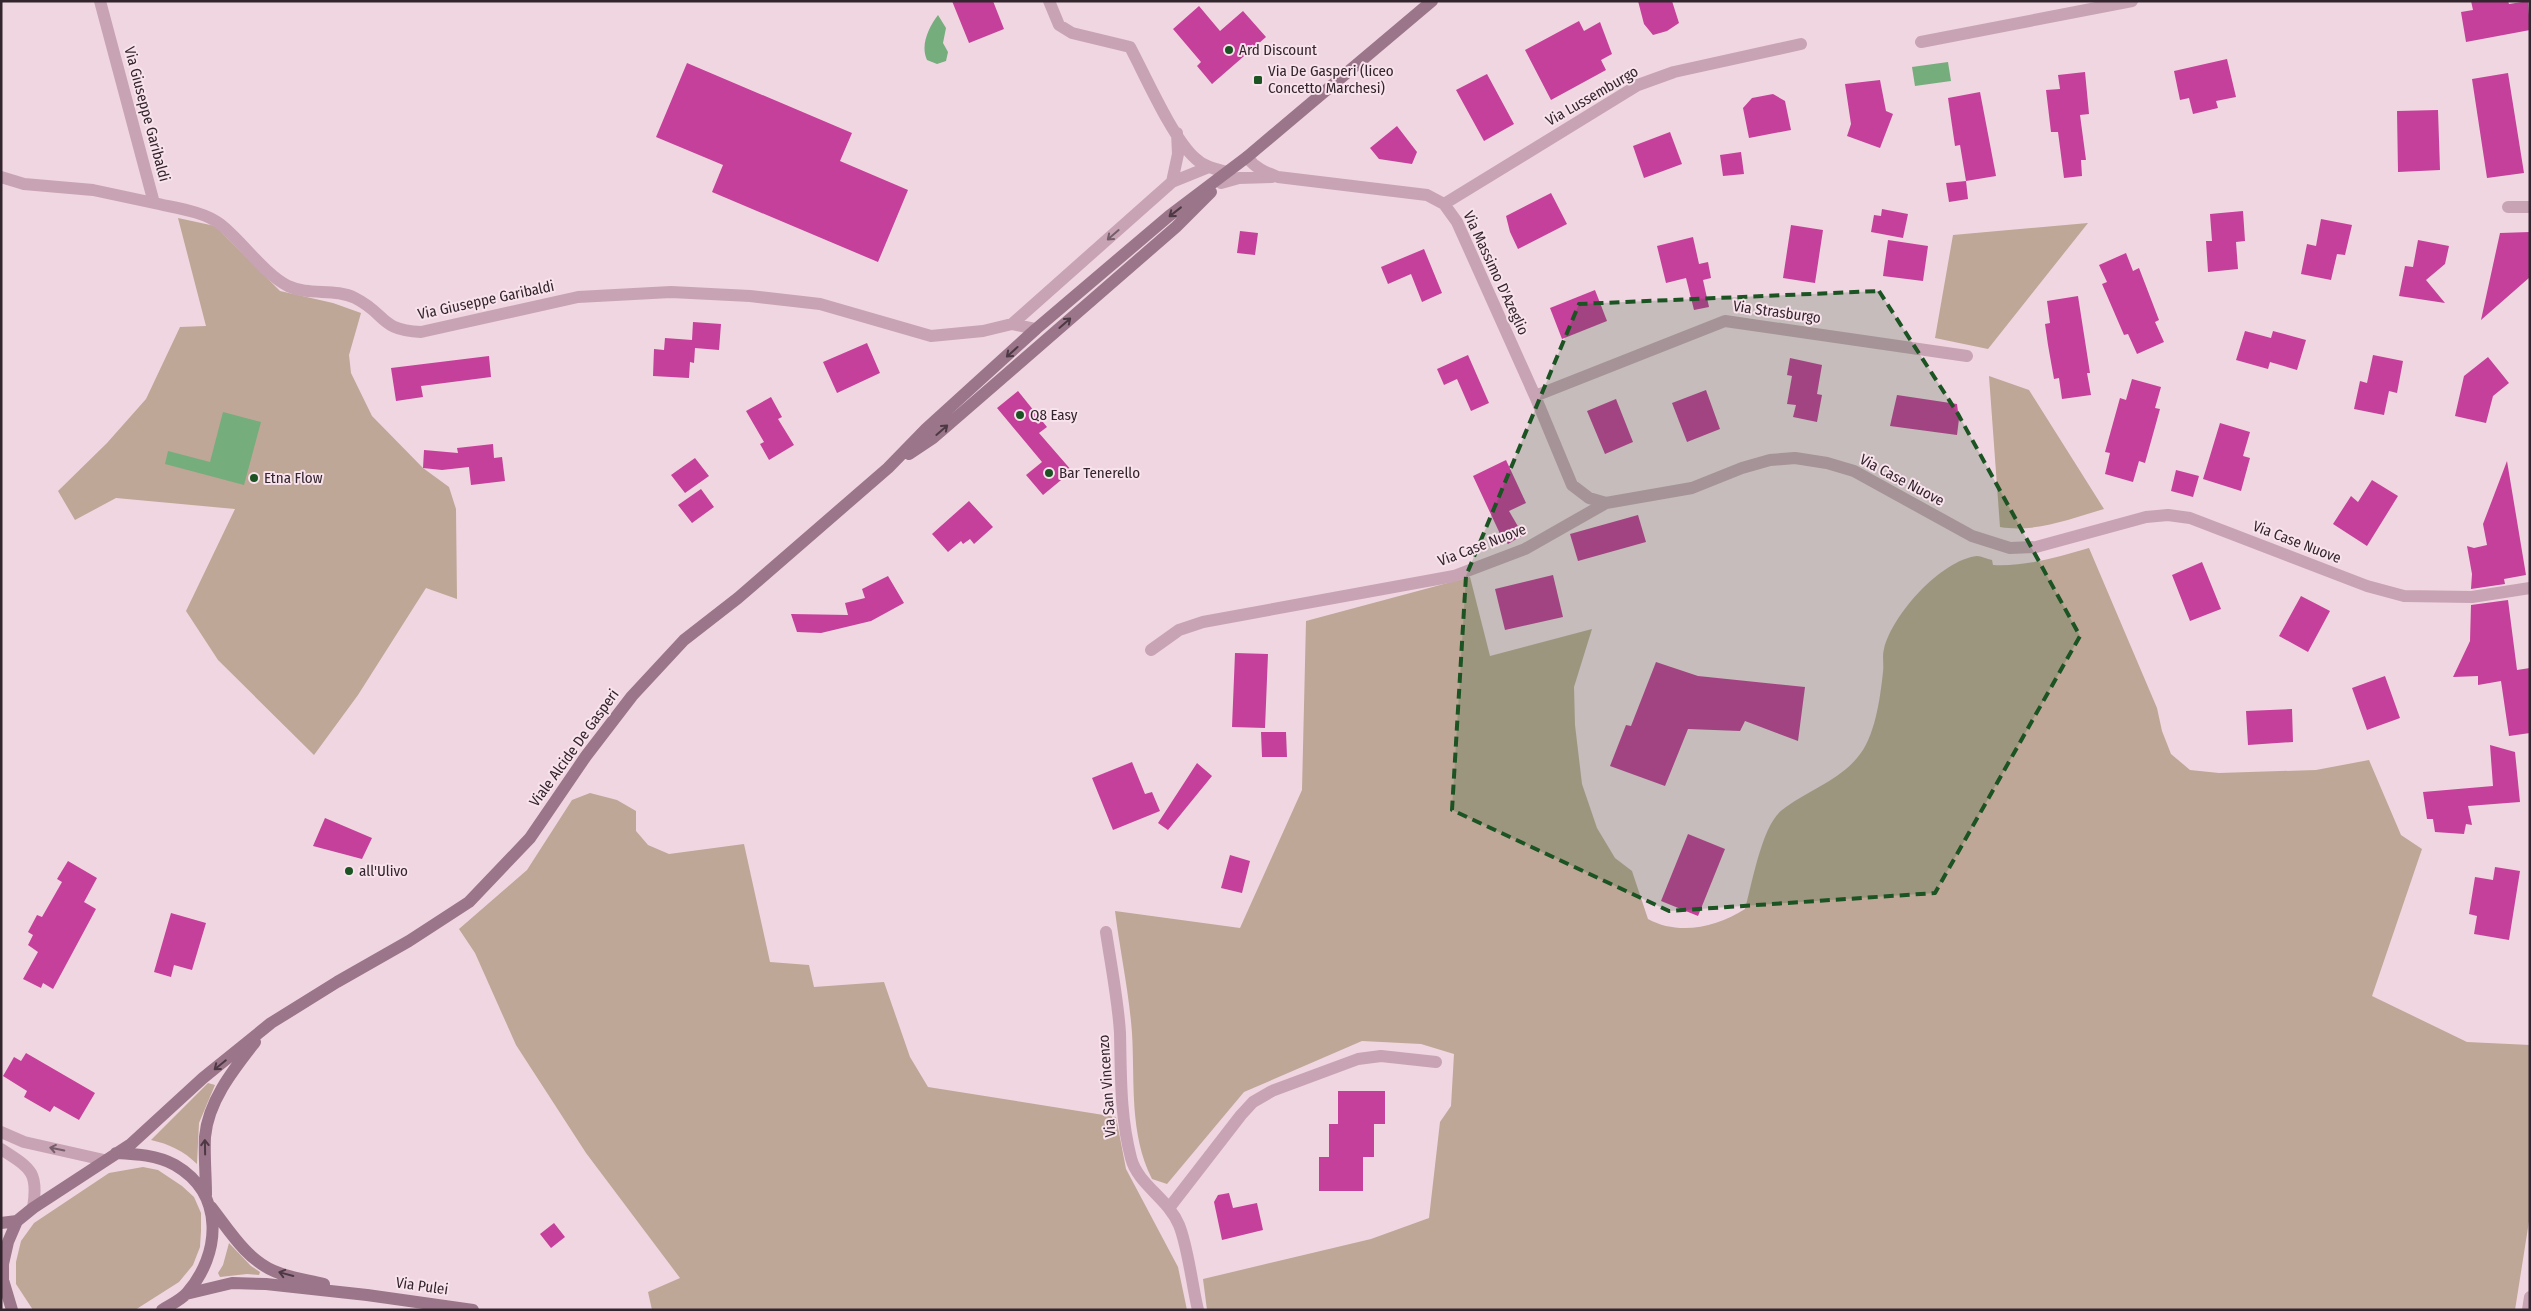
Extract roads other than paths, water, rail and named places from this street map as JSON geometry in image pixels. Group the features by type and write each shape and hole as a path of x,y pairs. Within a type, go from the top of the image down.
{"main road":[{"path":"888,468 933,438 1176,227 1224,177 1432,1"},
{"path":"888,468 926,428 1036,330 1169,216 1224,177"},
{"name":"Viale Alcide De Gasperi","path":"271,1023 336,982 409,941 469,902 530,838 586,756 632,696 684,640 738,598 888,468"},
{"path":"8,1306 3,1280 3,1264 8,1242 17,1221 104,1160 131,1144 203,1078 271,1023"},
{"path":"186,1294 202,1272 214,1238 208,1202 205,1136 213,1106 233,1070 271,1023"},
{"path":"116,1153 140,1155 175,1165 192,1178 238,1243 253,1257 274,1271 367,1295"},
{"path":"1,1223 17,1221"},
{"path":"162,1310 186,1294 232,1283 367,1295"},
{"name":"Via Pulei","path":"367,1295 473,1310"}],"street":[{"name":"Via Giuseppe Garibaldi","path":"100,1 154,204 200,215 219,223 288,285 310,292 351,296 365,303 386,324 400,331 420,332 578,297 671,292 750,296 820,304 932,336 983,331 1012,324 1036,330"},
{"path":"1049,1 1058,25 1072,33 1130,47 1177,133 1195,158 1224,177 1278,177"},
{"path":"1921,42 2132,1"},
{"name":"Via Lussemburgo","path":"1444,204 1638,85 1674,72 1801,44"},
{"path":"1172,182 1178,154 1177,133"},
{"name":"Via Massimo D'Azeglio","path":"1247,157 1262,171 1278,177 1426,195 1444,204 1457,222 1535,396 1572,485 1589,498 1606,502"},
{"path":"1012,324 1172,182 1209,167"},
{"path":"1,177 24,184 93,190 154,204"},
{"path":"2508,207 2530,207"},
{"name":"Via Strasburgo","path":"1535,396 1725,321 1967,356"},
{"name":"Via Case Nuove","path":"1151,650 1178,630 1203,622 1454,576 1525,548 1606,502 1692,488 1742,468 1770,460 1795,458 1827,463 1854,471 1972,536 2010,548 2036,546 2146,517 2168,515 2190,518 2367,586 2404,596 2472,597 2530,588"},
{"name":"Via San Vincenzo","path":"1106,932 1120,1032 1120,1081 1124,1122 1131,1160 1138,1175 1169,1208 1179,1225 1198,1310"},
{"path":"1169,1208 1241,1115 1253,1102 1272,1090 1358,1059 1389,1056 1436,1062"},
{"path":"1,1132 24,1142 104,1160"},
{"path":"1,1149 30,1168 35,1180 33,1208"},
{"path":"2528,1310 2530,1297"}],"place":[{"name":"Ard Discount","path":"1229,50"},
{"name":"Via De Gasperi (liceo Concetto Marchesi)","path":"1258,80"},
{"name":"Q8 Easy","path":"1020,415"},
{"name":"Bar Tenerello","path":"1049,473"},
{"name":"Etna Flow","path":"254,478"},
{"name":"all'Ulivo","path":"349,871"}]}
